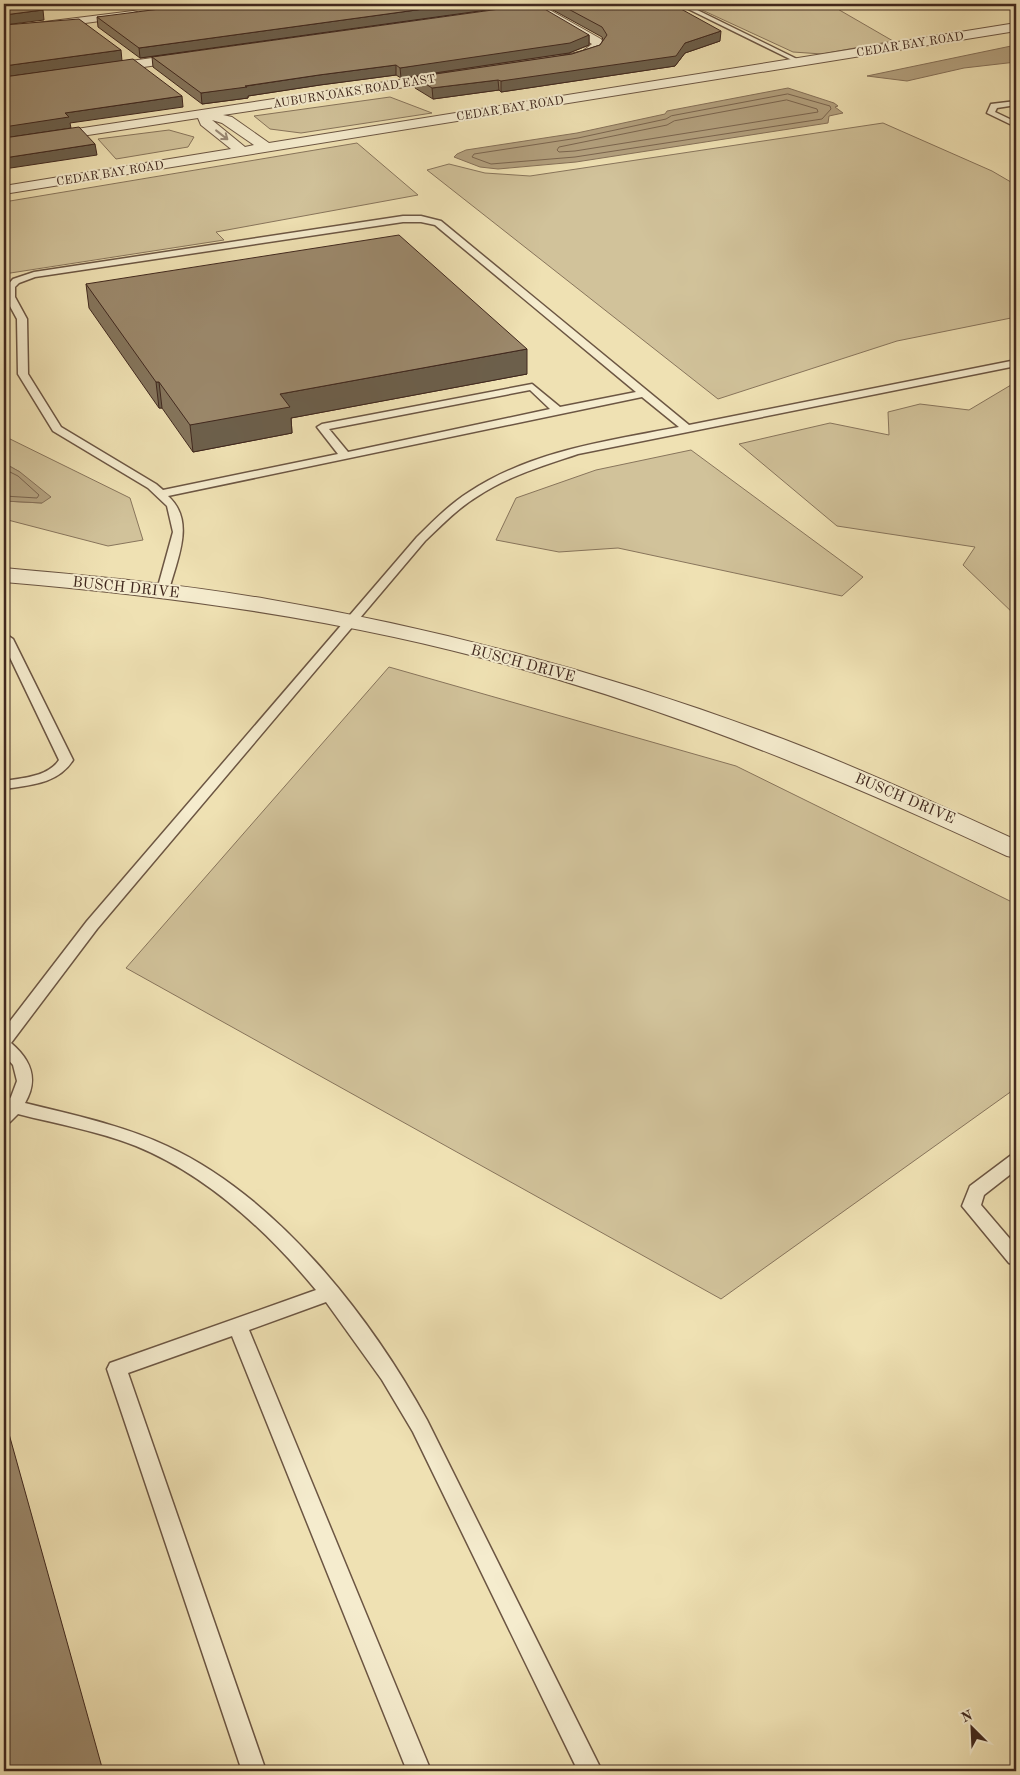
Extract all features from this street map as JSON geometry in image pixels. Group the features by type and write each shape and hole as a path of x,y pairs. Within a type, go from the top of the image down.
{"street":[{"path":"519,11 534,6 597,42 599,46 585,54 552,61"},
{"path":"65,10 93,31"},
{"path":"4,31 146,12"},
{"name":"CEDAR BAY ROAD","path":"4,190 1016,27"},
{"path":"124,55 150,74"},
{"path":"86,71 198,55"},
{"name":"AUBURN OAKS ROAD EAST","path":"4,144 464,74"},
{"path":"188,103 204,114 227,120 267,148"},
{"path":"204,114 206,122 243,152"},
{"name":"BUSCH DRIVE","path":"4,576 163,590 351,622 454,645 567,674 690,713 809,757 941,813 1016,850"}],"lane":[{"path":"681,4 800,62"},
{"path":"1016,103 994,106 991,114 1016,125"},
{"path":"163,590 180,532 172,505 127,470 57,429 23,374 22,318 10,296 11,287 16,281 34,275 403,219 421,219 438,223 687,429"},
{"path":"4,1040 92,925 421,539 453,510 482,488 528,467 575,451 1016,363"},
{"path":"345,455 322,427 532,388 558,411"},
{"path":"160,494 644,393"},
{"path":"4,637 7,639 66,760 62,768 53,773 4,785"},
{"path":"4,1046 16,1055 26,1072 24,1089 9,1113 121,1134 180,1160 238,1198 275,1231 329,1293 372,1349 411,1411 590,1771"},
{"path":"1016,1161 976,1191 971,1206 1016,1258"},
{"path":"254,1771 117,1369 329,1293"},
{"path":"238,1326 419,1771"}],"shaded area":[{"path":"689,4 829,4 893,41 822,54 793,52"},
{"path":"390,97 432,113 301,133 270,129 254,116"},
{"path":"883,123 992,171 1016,185 1016,317 897,341 718,399 427,170 449,164 485,173 530,176"},
{"path":"169,130 194,137 188,147 116,159 98,139"},
{"path":"357,143 418,195 216,232 224,240 4,274 4,202"},
{"path":"1016,382 1016,616 963,565 975,547 837,526 739,444 830,423 889,435 888,412 920,404 969,410"},
{"path":"4,436 130,498 143,540 108,546 4,519 4,501 42,503 20,472 4,463"},
{"path":"691,450 863,577 842,596 618,548 559,552 496,540 516,498 596,470"},
{"path":"389,667 736,766 1016,904 1016,1088 721,1299 126,968"}],"water":[{"path":"1016,45 1016,62 964,68 907,81 867,76"},
{"path":"788,88 834,103 838,106 835,107 843,113 829,116 828,123 576,162 498,169 480,167 454,157 466,150 577,133 665,114 667,111"},
{"path":"4,463 20,472 51,497 42,503 4,501"}],"building":[{"path":"4,4 36,4 43,10 4,15"},
{"path":"199,4 460,4 139,48 97,17"},
{"path":"536,4 589,35 570,43 400,68 396,65 319,75 201,93 152,57"},
{"path":"559,4 672,4 721,31 685,43 676,56 501,81 432,88 415,77 572,54 600,45 607,35 602,27"},
{"path":"79,19 121,50 4,66 4,25"},
{"path":"133,59 182,96 65,113 69,117 4,127 4,77"},
{"path":"79,127 95,144 4,158 4,138"},
{"path":"399,235 527,349 280,394 290,407 190,425 159,382 156,382 86,284"},
{"path":"4,1416 103,1771 4,1771"}]}
